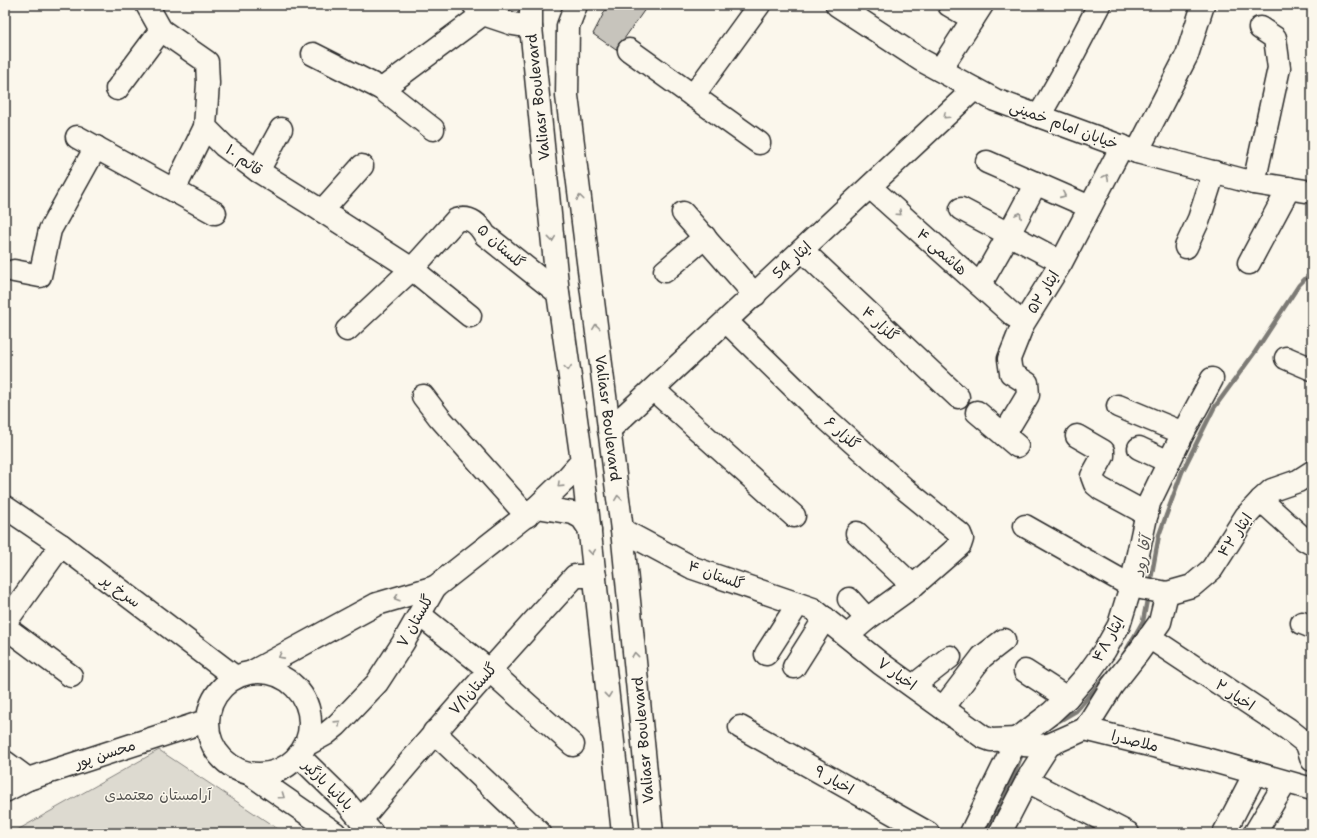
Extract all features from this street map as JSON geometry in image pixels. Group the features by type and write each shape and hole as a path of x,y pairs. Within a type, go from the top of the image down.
{"street":[{"path":"147,5 161,30 207,62 208,83 205,127 174,190"},
{"name":"Valiasr Boulevard","path":"531,5 531,27 558,293 582,461 623,833"},
{"name":"Valiasr Boulevard","path":"576,5 568,26 567,96 622,530 653,833"},
{"path":"693,96 759,5"},
{"name":"خیابان امام خمینی","path":"836,5 921,60 995,100 1129,149 1254,183 1312,192"},
{"path":"940,70 978,12 949,5"},
{"path":"1039,116 1064,74 1099,5"},
{"name":"ایثار ۵۲","path":"977,412 1011,440 1028,395 1027,384 1012,373 1009,359 1023,324 1061,262 1090,207 1129,149 1187,55 1203,5"},
{"path":"382,89 478,9 513,24 531,27"},
{"path":"1254,183 1279,68 1275,38 1260,28"},
{"path":"117,89 161,30"},
{"path":"629,50 759,143"},
{"path":"313,54 382,89 433,129"},
{"name":"ایثار 54","path":"609,430 727,322 974,89"},
{"name":"قائم ۱۰","path":"205,127 224,146 258,170 412,269 470,316"},
{"path":"258,170 281,130"},
{"path":"77,137 215,213"},
{"path":"14,271 40,276 50,230 96,147"},
{"path":"987,162 1090,207"},
{"path":"322,210 362,166"},
{"path":"1186,248 1199,219 1214,172"},
{"path":"980,285 1036,183"},
{"name":"هاشمی ۴","path":"870,187 1014,316"},
{"path":"1249,263 1289,188"},
{"path":"961,208 1050,256"},
{"path":"683,213 756,294"},
{"name":"گلستان ۵","path":"347,330 412,269 456,220 463,218 478,224 485,234 558,293"},
{"path":"665,271 705,237"},
{"name":"گلزار ۴","path":"802,250 958,397"},
{"name":"گلزار ۶","path":"727,322 821,414 906,490 960,534 962,539 960,545 913,586"},
{"path":"1286,358 1312,369"},
{"name":"ایثار ۴۸","path":"1017,739 1051,713 1067,698 1087,675 1105,650 1119,626 1149,590 1147,514 1149,503 1183,433 1212,379"},
{"path":"654,390 794,516"},
{"path":"423,396 439,417 532,512 573,513 582,518 590,530"},
{"path":"1118,406 1183,433"},
{"path":"1077,436 1103,451 1103,456 1092,476 1095,484 1101,489 1147,514"},
{"path":"1139,448 1169,462"},
{"name":"گلستان ۷","path":"303,751 337,725 377,683 420,616 435,587 532,512 582,461"},
{"name":"ایثار ۴۲","path":"1149,590 1192,586 1212,569 1246,516 1261,500 1272,490 1298,481 1312,472"},
{"path":"1261,500 1305,540 1312,544"},
{"name":"سرخ پر","path":"5,507 61,545 243,675"},
{"path":"971,833 1017,739 1024,745 1038,746 1049,744 1085,729 1112,686 1160,622 1149,590 1026,526"},
{"name":"گلستان ۴","path":"622,530 693,568 812,610"},
{"path":"847,636 867,619 913,586 857,533"},
{"path":"5,623 61,545"},
{"name":"گلستان۷/۱","path":"367,827 434,732 489,670 575,576 595,576"},
{"path":"243,675 260,672 275,674 288,680 299,690 306,702 310,716 310,731 303,751 289,766 277,772 263,775 250,774 233,768 220,756 211,741 206,721 210,707 218,692 226,684 377,604 435,587"},
{"path":"849,599 867,619"},
{"path":"766,654 812,610"},
{"path":"794,667 812,610"},
{"name":"اخیار ۷","path":"812,610 983,737 991,740 1017,739"},
{"path":"420,616 489,670 573,745"},
{"path":"5,627 71,676"},
{"name":"اخیار ۲","path":"1149,637 1307,744 1312,760"},
{"path":"944,708 982,657 1004,640"},
{"path":"913,686 950,657"},
{"path":"1025,671 1067,698"},
{"name":"محسن پور","path":"5,791 28,779 206,721"},
{"name":"اخیار ۹","path":"740,727 928,833"},
{"name":"ملاصدرا","path":"1085,729 1206,759 1285,782 1312,786"},
{"path":"434,732 540,833"},
{"path":"1000,833 1027,781 1049,744"},
{"name":"بابانیا بازگیر","path":"303,751 367,827"},
{"path":"5,762 28,779"},
{"path":"1224,833 1255,773"},
{"name":"بابانیا بازگیر","path":"250,774 335,833"},
{"path":"1027,781 1128,833"},
{"path":"1256,833 1285,782"}],"green space":[{"name":"آرامستان معتمدی","path":"159,750 284,833 12,833"}],"building":[{"path":"608,5 648,5 624,39 619,43 616,50 593,34"}],"waterway":[{"name":"آقا رود","path":"1150,584 1159,535 1182,472 1214,408 1255,352 1299,285 1312,272"},
{"name":"آقا رود","path":"1123,656 1143,621 1148,595"},
{"name":"آقا رود","path":"1052,725 1076,711 1112,669"},
{"name":"آقا رود","path":"985,833 1006,795 1022,754 1026,751"}]}
